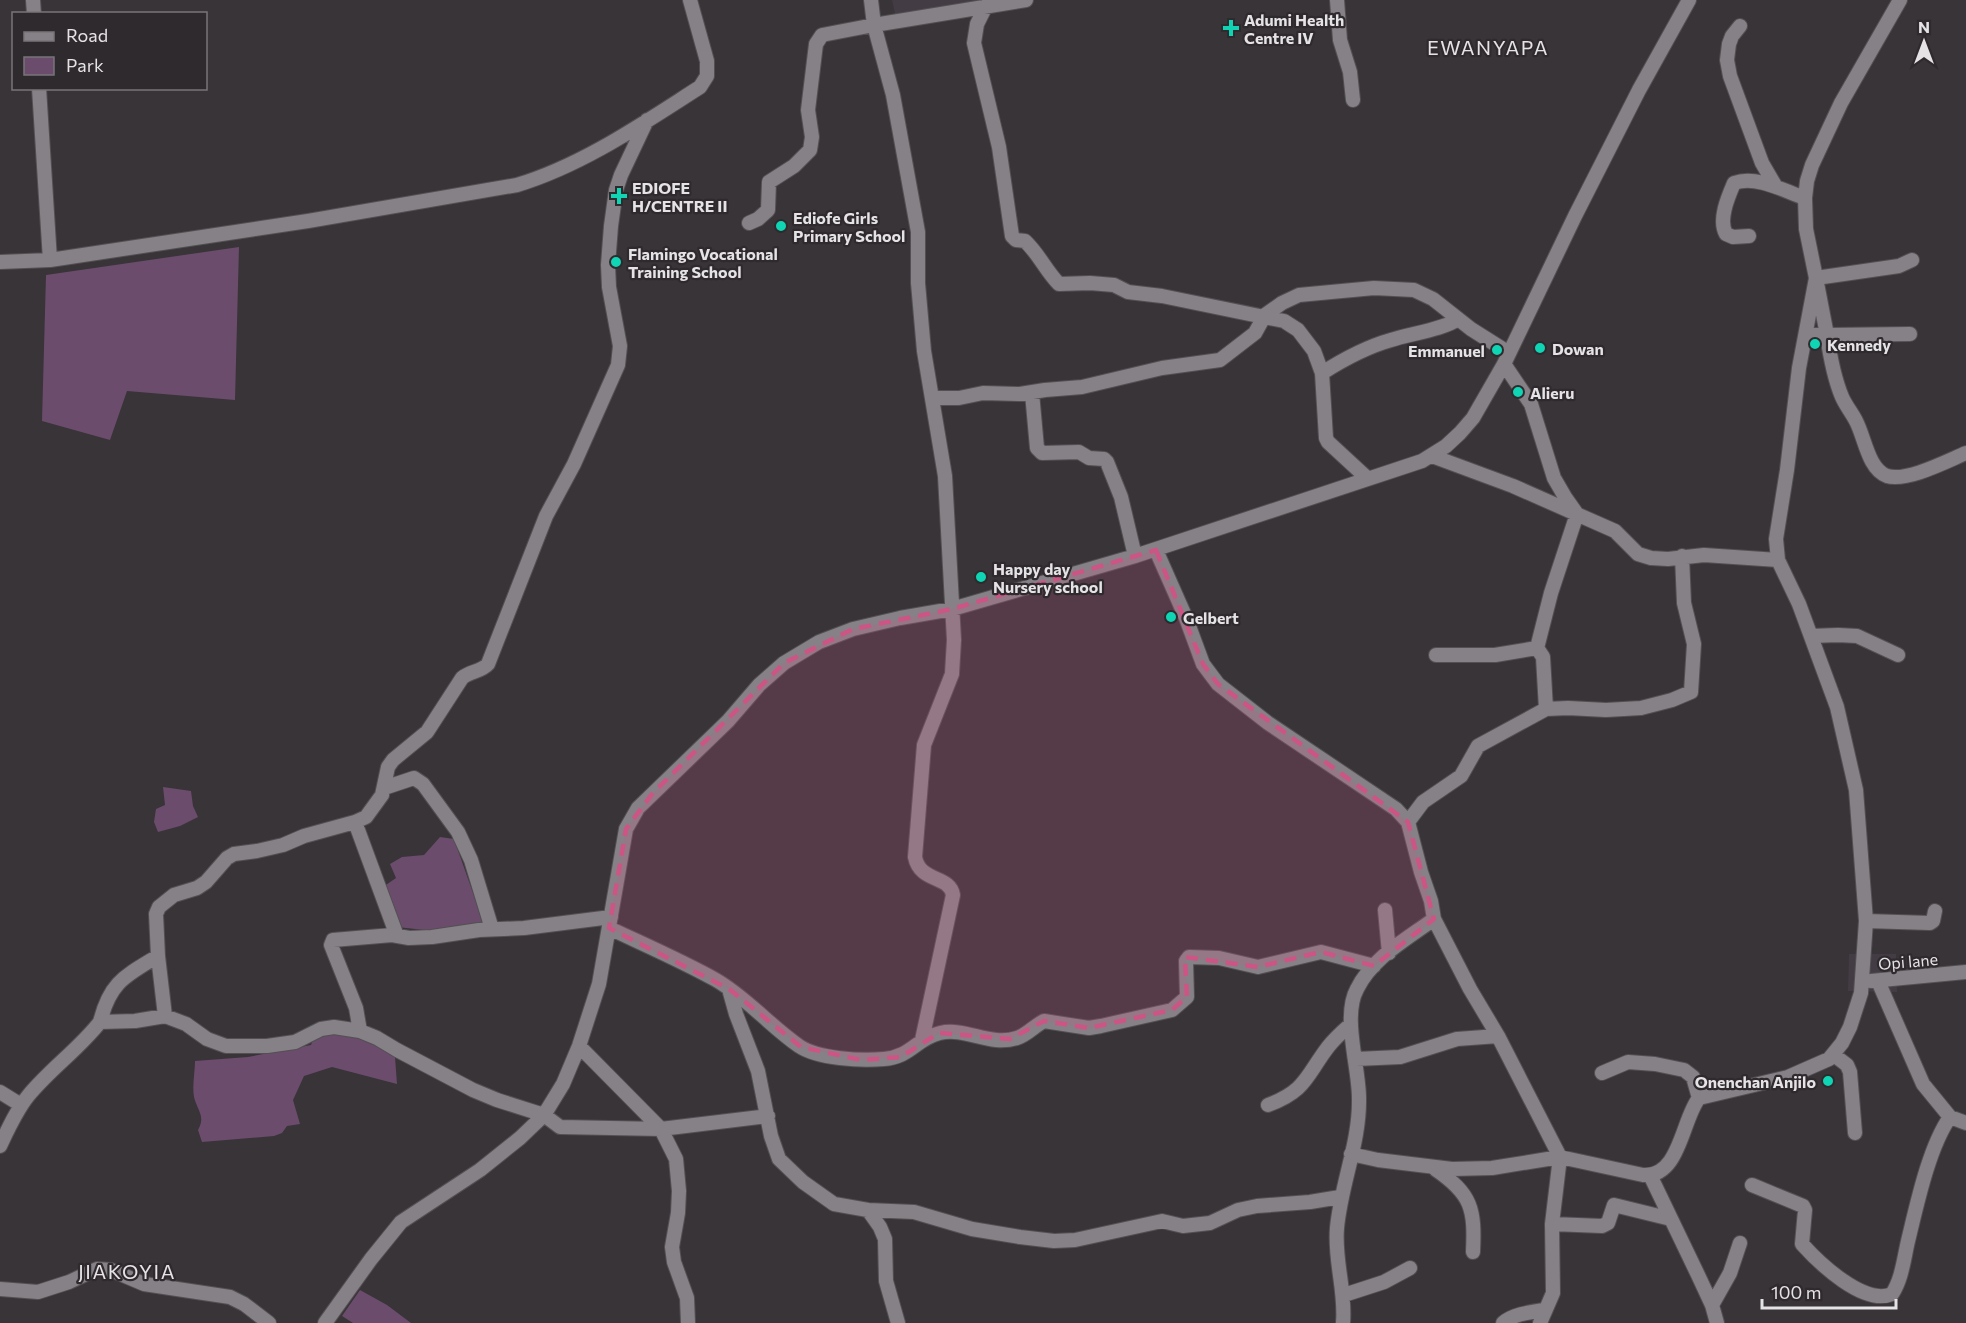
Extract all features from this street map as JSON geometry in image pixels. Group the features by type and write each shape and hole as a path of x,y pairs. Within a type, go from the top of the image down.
{"street":[{"path":"0,262 50,260 308,221 517,185 545,177 570,166 700,87 707,76 706,61 690,0"},
{"path":"871,0 874,25 893,95 918,232 918,283 924,351 945,476 954,640 952,674 924,745 915,857 916,865 922,872 952,888 953,902 922,1040"},
{"path":"749,223 768,210 770,205 767,186 769,182 794,166 810,150 812,137 807,110 818,38 822,35 874,25 1026,0"},
{"path":"1337,0 1340,40 1350,72 1353,100"},
{"path":"325,1323 401,1222 480,1170 520,1138 544,1115 563,1084 579,1046 599,984 626,829 638,808 784,663 819,642 853,629 952,609 1156,550 1432,456 1460,433 1473,418 1507,358 1579,207 1639,90 1689,0"},
{"path":"1900,0 1879,33 1830,123 1812,165 1805,198 1806,229 1832,364 1842,398 1857,423 1878,471 1889,477 1907,475 1923,471 1966,453"},
{"path":"986,6 977,24 974,42 999,147 1012,236 1016,240 1025,241 1030,246 1059,285 1089,283 1114,285 1128,292 1265,315 1284,321 1298,330 1314,351 1322,373 1326,438 1332,447 1367,478"},
{"path":"1740,26 1729,44 1727,60 1730,76 1762,163 1776,187"},
{"path":"39,90 50,260"},
{"path":"165,1016 158,956 156,914 159,907 174,895 197,888 206,882 227,858 234,854 272,848 366,817 382,795 388,767 393,760 427,732 462,678 469,672 485,668 488,664 546,516 570,473 618,365 620,346 609,287 611,226 616,190 621,175 647,120"},
{"path":"1749,236 1733,237 1726,234 1723,228 1724,214 1734,183 1741,181 1776,187 1805,198"},
{"path":"1816,278 1899,266 1912,260"},
{"path":"1699,1098 1788,1077 1834,1055 1850,1027 1863,982 1866,921 1856,790 1838,707 1799,603 1778,560 1776,539 1799,368 1816,278"},
{"path":"932,398 959,398 983,393 1020,394 1082,387 1162,368 1220,360 1255,333 1265,315 1299,295 1374,288 1413,290 1433,299 1507,358 1531,404 1554,478 1577,514"},
{"path":"1322,373 1345,358 1382,343 1449,325 1458,319"},
{"path":"1806,335 1910,334"},
{"path":"1032,393 1036,448 1042,453 1079,452 1089,458 1104,459 1107,462 1121,497 1135,556"},
{"path":"1432,456 1470,469 1615,531 1638,554 1651,558 1704,555 1778,560"},
{"path":"1537,648 1551,593 1577,514"},
{"path":"1156,550 1186,618 1203,664 1218,684 1268,723 1396,809 1408,822 1434,919 1470,989 1498,1036 1560,1157 1552,1224 1552,1293 1542,1317 1514,1317 1503,1323"},
{"path":"1408,822 1423,802 1461,776 1478,746 1546,709 1641,708 1672,700 1691,692 1694,644 1684,603 1682,556"},
{"path":"1811,636 1857,636 1898,655"},
{"path":"1436,655 1495,655 1537,648"},
{"path":"1537,648 1544,657 1546,709"},
{"path":"384,788 414,777 423,784 458,832 471,860 492,929"},
{"path":"355,822 397,936"},
{"path":"1385,910 1389,953"},
{"path":"1866,921 1930,922 1933,921 1935,911"},
{"path":"1343,1323 1344,1294 1337,1244 1340,1197 1351,1154 1359,1099 1351,1024 1353,999 1356,989 1374,966 1434,919"},
{"path":"360,1031 356,1008 331,942 333,940 397,936 432,937 492,929 610,923 729,989 801,1047 819,1053 861,1060 901,1057 922,1040 939,1033 954,1031 985,1039 1010,1040 1024,1035 1036,1024 1044,1021 1089,1028 1172,1010 1187,997 1186,961 1190,957 1219,958 1258,967 1321,952 1374,966"},
{"path":"0,1146 21,1105 55,1068 84,1042 100,1022 113,987 158,956"},
{"name":"Opi lane","path":"1863,982 1961,973"},
{"path":"1878,981 1923,1084 1950,1117 1966,1123"},
{"path":"729,989 758,1071 775,1147 784,1166 834,1204 868,1210 914,1212 972,1229 1054,1241 1075,1240 1162,1221 1174,1225 1210,1223 1238,1210 1257,1206 1340,1197"},
{"path":"100,1022 148,1020 165,1016 186,1024 207,1039 226,1046 267,1046 295,1042 321,1029 334,1027 360,1031 481,1093 544,1115 560,1126 661,1129 768,1116"},
{"path":"1268,1105 1295,1092 1306,1081 1328,1048 1351,1024"},
{"path":"1356,1059 1400,1057 1457,1039 1498,1036"},
{"path":"579,1046 661,1129 670,1144 678,1169 678,1213 672,1248 674,1262 687,1298 688,1323"},
{"path":"1834,1055 1847,1065 1851,1072 1855,1133"},
{"path":"1351,1154 1433,1168 1492,1168 1560,1157 1598,1166 1650,1175 1656,1174 1667,1165 1676,1151 1699,1098 1693,1077 1684,1070 1655,1064 1628,1062 1602,1073"},
{"path":"0,1092 21,1105"},
{"path":"1752,1185 1803,1206 1805,1210 1803,1245 1848,1285 1867,1294 1887,1297 1896,1289 1935,1144 1950,1117"},
{"path":"1433,1168 1455,1182 1467,1200 1473,1215 1473,1252"},
{"path":"1650,1175 1712,1305 1717,1323"},
{"path":"1552,1224 1602,1226 1608,1223 1614,1205 1671,1219"},
{"path":"868,1210 885,1239 886,1281 898,1323"},
{"path":"1712,1305 1730,1273 1740,1243"},
{"path":"1344,1294 1384,1282 1410,1268"},
{"path":"0,1289 38,1292 69,1282 97,1269 111,1270 151,1285 230,1297 244,1304 269,1323"}],"highlighted area":[{"path":"1156,550 1203,664 1218,684 1408,822 1434,919 1374,966 1321,952 1258,967 1185,957 1187,997 1172,1010 1089,1028 1044,1021 1010,1039 939,1033 901,1057 861,1060 801,1047 729,989 609,928 626,829 652,794 784,663 853,629 952,609"}],"shaded area":[{"path":"892,0 980,0 896,18"},
{"path":"1849,954 1896,954 1897,992 1848,991"}],"green space":[{"path":"239,247 235,400 127,391 110,440 42,421 46,275"},
{"path":"163,787 191,791 193,806 198,817 180,826 158,832 154,822 156,809 165,805"},
{"path":"440,837 454,839 485,927 434,931 397,927 380,889 396,878 390,864 402,857 424,855"},
{"path":"336,1028 377,1042 395,1057 397,1084 332,1067 304,1076 293,1100 300,1124 287,1126 282,1133 274,1136 202,1142 198,1130 201,1117 193,1093 195,1061 248,1057 311,1045 316,1032"},
{"path":"360,1290 387,1305 411,1323 353,1323 342,1316"}],"place":[{"name":"Adumi Health Centre IV","path":"1231,28"},
{"name":"EDIOFE H/CENTRE II","path":"619,196"},
{"name":"Ediofe Girls Primary School","path":"781,226"},
{"name":"Flamingo Vocational Training School","path":"616,262"},
{"name":"Kennedy","path":"1815,344"},
{"name":"Dowan","path":"1540,348"},
{"name":"Emmanuel","path":"1497,350"},
{"name":"Alieru","path":"1518,392"},
{"name":"Happy day Nursery school","path":"981,577"},
{"name":"Gelbert","path":"1171,617"},
{"name":"Onenchan Anjilo","path":"1828,1081"}],"district":[{"name":"EWANYAPA","path":"1488,47"},
{"name":"JIAKOYIA","path":"127,1271"}]}
